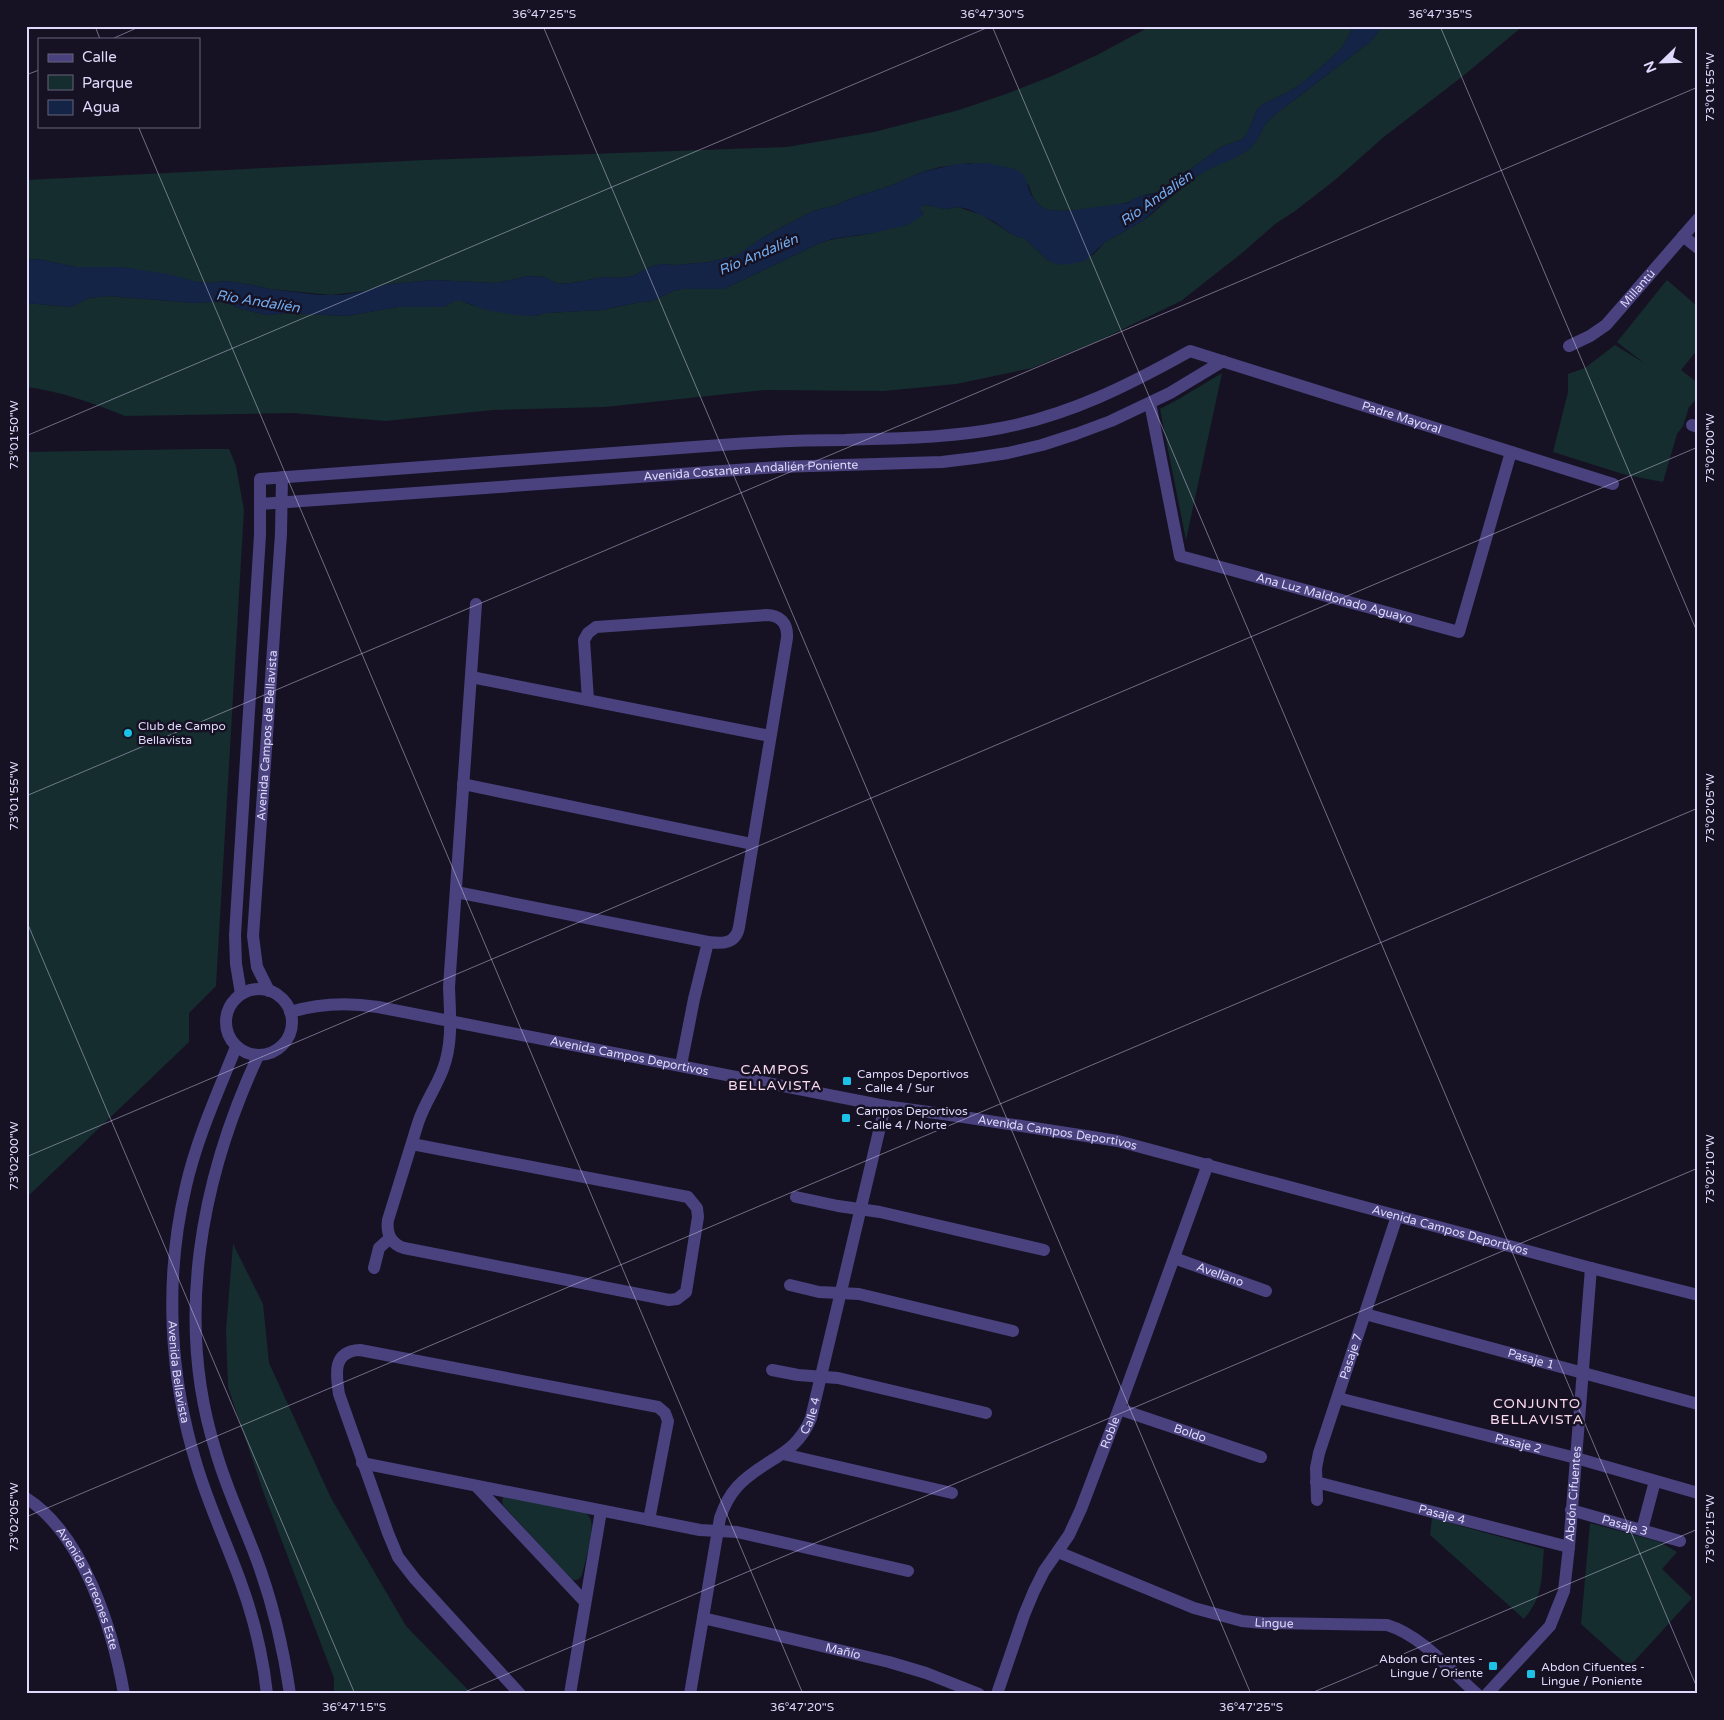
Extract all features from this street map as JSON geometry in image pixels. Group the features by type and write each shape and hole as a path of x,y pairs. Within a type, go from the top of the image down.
{"street":[{"name":"Millantú","path":"1569,346 1590,336 1606,325 1698,219"},
{"path":"1683,236 1698,248"},
{"name":"Padre Mayoral","path":"1190,351 1613,484"},
{"name":"Avenida Costanera Andalién Poniente","path":"260,479 736,444 968,434 1003,428 1069,410 1102,398 1190,351"},
{"name":"Avenida Costanera Andalién Poniente","path":"260,504 778,467 942,462 975,458 1017,451 1076,434 1111,421 1170,393 1222,361"},
{"name":"Ana Luz Maldonado Aguayo","path":"1150,402 1180,556 1459,632 1511,452"},
{"name":"Avenida Campos de Bellavista","path":"269,990 257,967 253,936 280,544 282,477"},
{"name":"Avenida Campos de Bellavista","path":"241,994 235,935 260,545 260,479"},
{"path":"412,1144 688,1197 697,1208 698,1217 688,1286 681,1297 668,1300 404,1248 399,1246 387,1233 388,1220 422,1111 443,1069 448,1054 451,1020 449,987 476,604"},
{"path":"456,892 708,942 728,942 738,932 788,631 783,620 772,615 591,629 584,640 588,700"},
{"path":"471,677 770,736"},
{"path":"463,784 752,844"},
{"path":"681,1065 708,942"},
{"path":"255,989 269,990 282,998 290,1012 292,1027 286,1042 273,1052 258,1056 246,1053 236,1047 227,1033 226,1019 232,1002 241,994 255,989"},
{"name":"Avenida Campos Deportivos","path":"290,1012 311,1006 352,1004 451,1020 885,1106 1091,1136 1208,1164 1591,1268 1698,1295"},
{"name":"Avenida Bellavista","path":"236,1047 202,1135 186,1184 173,1265 172,1331 176,1368 188,1435 207,1495 251,1615 267,1694"},
{"name":"Avenida Bellavista","path":"258,1056 234,1110 212,1181 199,1257 196,1331 198,1368 209,1428 223,1475 255,1554 273,1609 281,1640 290,1694"},
{"name":"Calle 4","path":"690,1694 718,1531 724,1507 737,1486 794,1445 808,1427 885,1106"},
{"name":"Roble","path":"996,1694 1024,1614 1044,1571 1058,1552 1081,1510 1208,1164"},
{"path":"796,1197 880,1212 1044,1250"},
{"name":"Pasaje 7","path":"1317,1500 1316,1468 1319,1453 1397,1216"},
{"path":"374,1268 379,1248 390,1238"},
{"name":"Avellano","path":"1174,1258 1266,1291"},
{"name":"Abdón Cifuentes","path":"1487,1694 1550,1626 1564,1591 1591,1268"},
{"path":"790,1285 819,1292 859,1294 1013,1331"},
{"name":"Pasaje 1","path":"1365,1314 1698,1404"},
{"path":"520,1694 406,1569 392,1545 339,1394 336,1373 343,1356 354,1350 360,1350 658,1407 665,1413 668,1421 649,1520"},
{"path":"772,1370 798,1375 838,1378 986,1413"},
{"name":"Pasaje 2","path":"1338,1398 1576,1458 1698,1493"},
{"name":"Boldo","path":"1119,1409 1261,1457"},
{"path":"783,1454 952,1492"},
{"path":"362,1463 700,1530 737,1532 908,1570"},
{"path":"1642,1530 1655,1481"},
{"name":"Pasaje 4","path":"1316,1482 1569,1547"},
{"path":"477,1487 586,1602"},
{"name":"Avenida Torreones Este","path":"26,1498 58,1526 78,1556 106,1622 115,1651 124,1694"},
{"name":"Pasaje 3","path":"1571,1510 1680,1541"},
{"path":"570,1694 601,1511"},
{"name":"Lingue","path":"1058,1552 1194,1608 1234,1619 1263,1623 1382,1625 1398,1629 1417,1640 1477,1694"},
{"name":"Mañío","path":"703,1618 888,1662 926,1673 980,1694"}],"green space":[{"path":"1151,26 1354,26 1342,48 1319,69 1301,84 1263,104 1257,110 1243,139 1221,147 1162,190 1119,205 1062,211 1046,209 1037,202 1029,185 970,163 940,167 922,172 890,186 834,206 809,213 762,238 738,255 709,262 652,266 633,276 619,278 603,277 558,284 544,277 528,276 497,283 433,280 389,284 365,291 331,295 270,289 226,281 198,282 121,267 75,267 38,259 26,260 26,180 425,160 787,147 874,132 959,110 1052,76 1097,55"},
{"path":"1383,26 1523,26 1463,76 1385,136 1335,180 1275,224 1242,253 1181,301 1098,341 1032,368 956,384 884,391 765,390 605,407 493,410 385,421 293,413 125,416 76,398 26,387 26,303 71,307 89,298 107,296 197,303 224,301 241,309 267,315 288,313 346,316 398,307 444,307 454,301 535,316 545,313 602,310 652,301 682,289 724,289 820,243 878,231 924,214 921,206 926,205 944,209 958,207 982,215 1015,236 1024,238 1049,261 1093,255 1105,242 1153,213 1189,181 1258,139 1264,126 1272,117 1371,41"},
{"path":"1667,280 1698,307 1698,349 1681,370 1698,383 1698,397 1689,407 1683,426 1677,434 1663,482 1626,475 1553,452 1568,392 1568,374 1585,368 1615,345 1644,363 1617,342"},
{"path":"1222,373 1186,540 1160,409"},
{"name":"Club de Campo Bellavista","path":"229,449 236,466 244,510 216,986 189,1013 189,1042 26,1198 26,452"},
{"path":"233,1244 263,1304 269,1363 331,1498 406,1626 472,1694 334,1694 334,1678 264,1494 228,1387 226,1330"},
{"path":"504,1496 584,1512 588,1515 592,1526 589,1547 580,1578 575,1580 570,1578 503,1505 502,1500"},
{"path":"1432,1518 1544,1549 1542,1578 1538,1594 1524,1619 1430,1535"},
{"path":"1590,1523 1660,1542 1677,1552 1662,1569 1692,1598 1629,1667 1581,1624"}],"water":[{"name":"Río Andalién","path":"1354,26 1383,26 1371,41 1272,117 1250,149 1189,181 1141,222 1105,242 1086,260 1076,263 1060,265 1049,261 1024,238 1015,236 993,221 968,209 958,207 944,209 926,205 921,206 924,214 908,225 832,239 820,243 724,289 682,289 652,301 602,310 545,313 535,316 516,315 486,310 462,301 454,301 444,307 398,307 346,316 288,313 267,315 241,309 224,301 197,303 107,296 89,298 71,307 26,303 26,260 38,259 75,267 121,267 168,274 198,282 226,281 319,295 342,295 389,284 433,280 497,283 528,276 544,277 558,284 603,277 619,278 633,276 652,266 709,262 737,255 762,238 809,213 890,186 922,172 957,164 986,163 1015,169 1024,175 1031,195 1040,206 1048,210 1067,211 1128,203 1137,197 1162,190 1221,147 1243,139 1257,110 1263,104 1301,84 1319,69 1342,48"}],"place":[{"name":"Club de Campo Bellavista","path":"128,733"},
{"name":"Campos Deportivos - Calle 4 / Sur","path":"847,1081"},
{"name":"Campos Deportivos - Calle 4 / Norte","path":"846,1118"},
{"name":"Abdon Cifuentes - Lingue / Oriente","path":"1493,1666"},
{"name":"Abdon Cifuentes - Lingue / Poniente","path":"1531,1674"}],"district":[{"name":"CAMPOS BELLAVISTA","path":"775,1078"},
{"name":"CONJUNTO BELLAVISTA","path":"1537,1412"}]}
